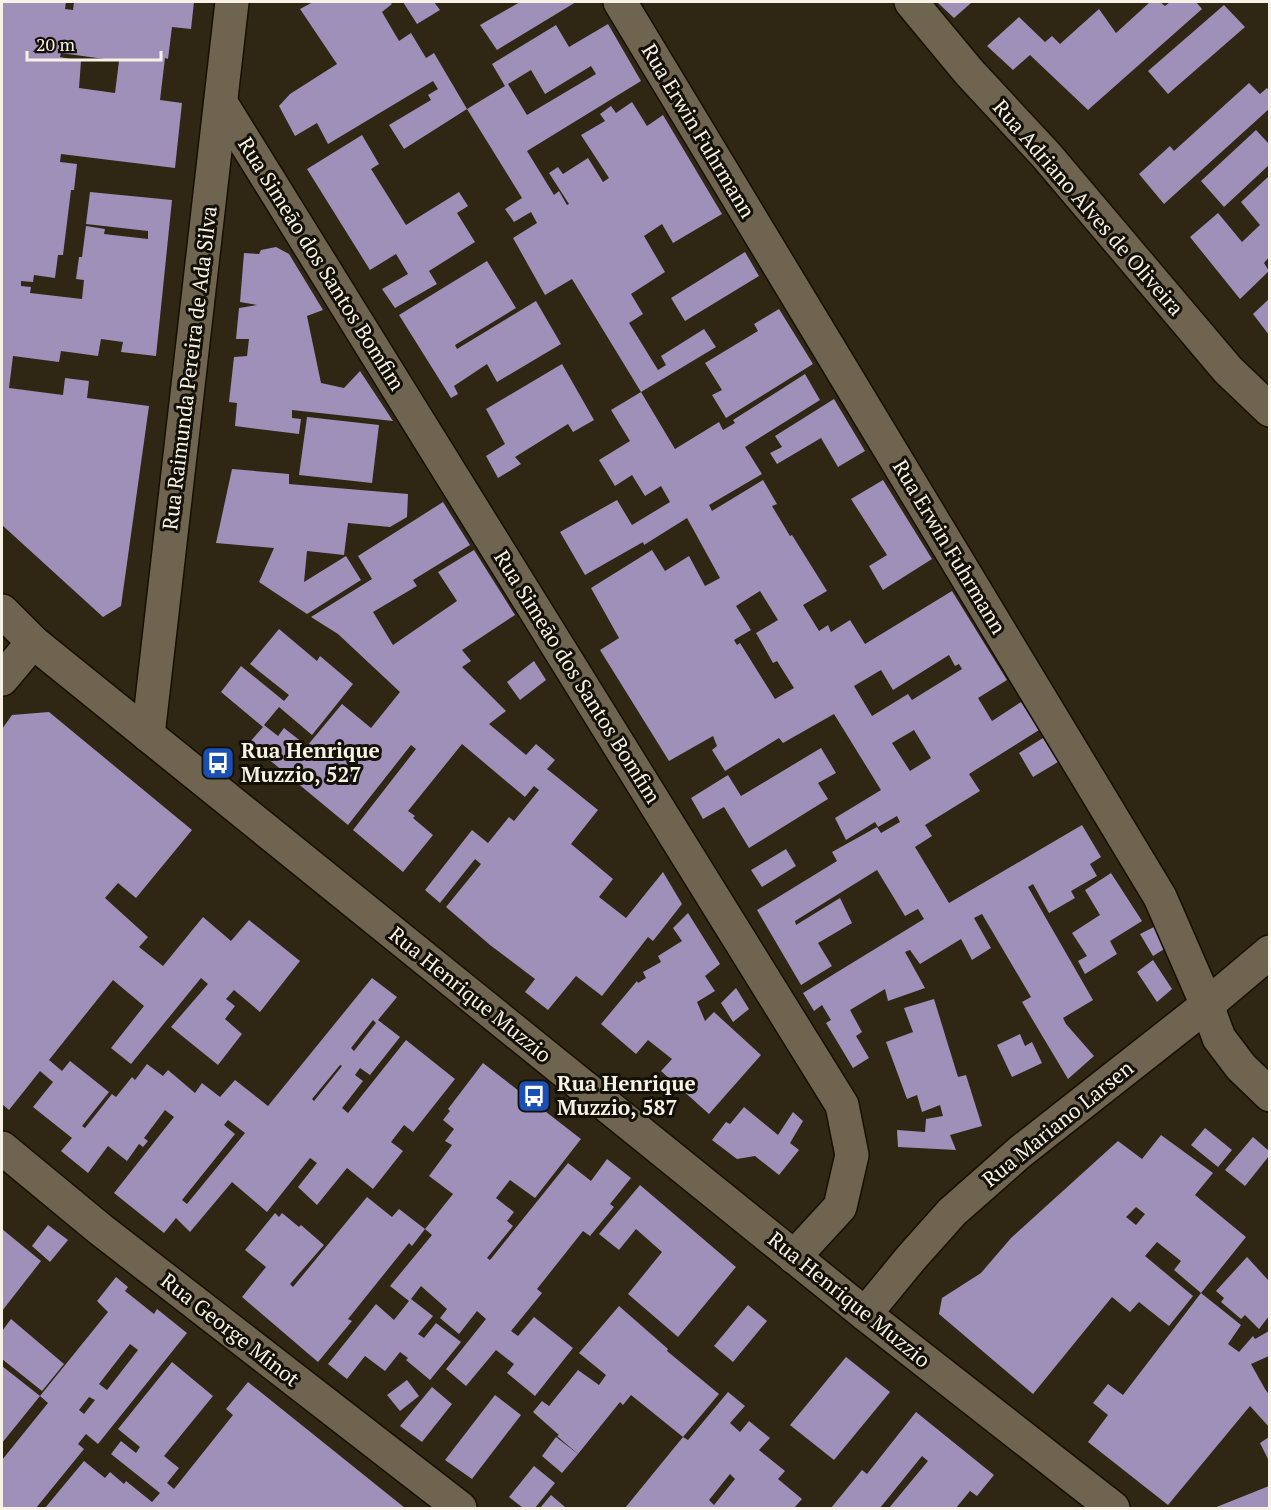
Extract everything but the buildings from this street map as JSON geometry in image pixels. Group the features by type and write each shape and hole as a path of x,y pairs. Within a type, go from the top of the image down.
{"street":[{"name":"Rua Raimunda Pereira de Ada Silva","path":"148,735 232,2"},
{"name":"Rua Erwin Fuhrmann","path":"620,2 1160,897 1208,1005 1219,1038 1241,1067 1269,1095"},
{"name":"Rua Adriano Alves de Oliveira","path":"911,2 969,72 1046,155 1228,370 1269,410"},
{"name":"Rua Simeão dos Santos Bomfim","path":"221,103 842,1105 852,1155 840,1207 794,1257"},
{"name":"Rua Henrique Muzzio","path":"2,611 33,642 148,735 865,1314 1113,1509"},
{"path":"2,679 33,642"},
{"name":"Rua Mariano Larsen","path":"865,1314 952,1212 1020,1152 1208,1005 1269,952"},
{"name":"Rua George Minot","path":"2,1148 109,1236 460,1509"}],"place":[{"name":"Rua Henrique Muzzio, 527","path":"218,763"},
{"name":"Rua Henrique Muzzio, 587","path":"534,1096"}]}
